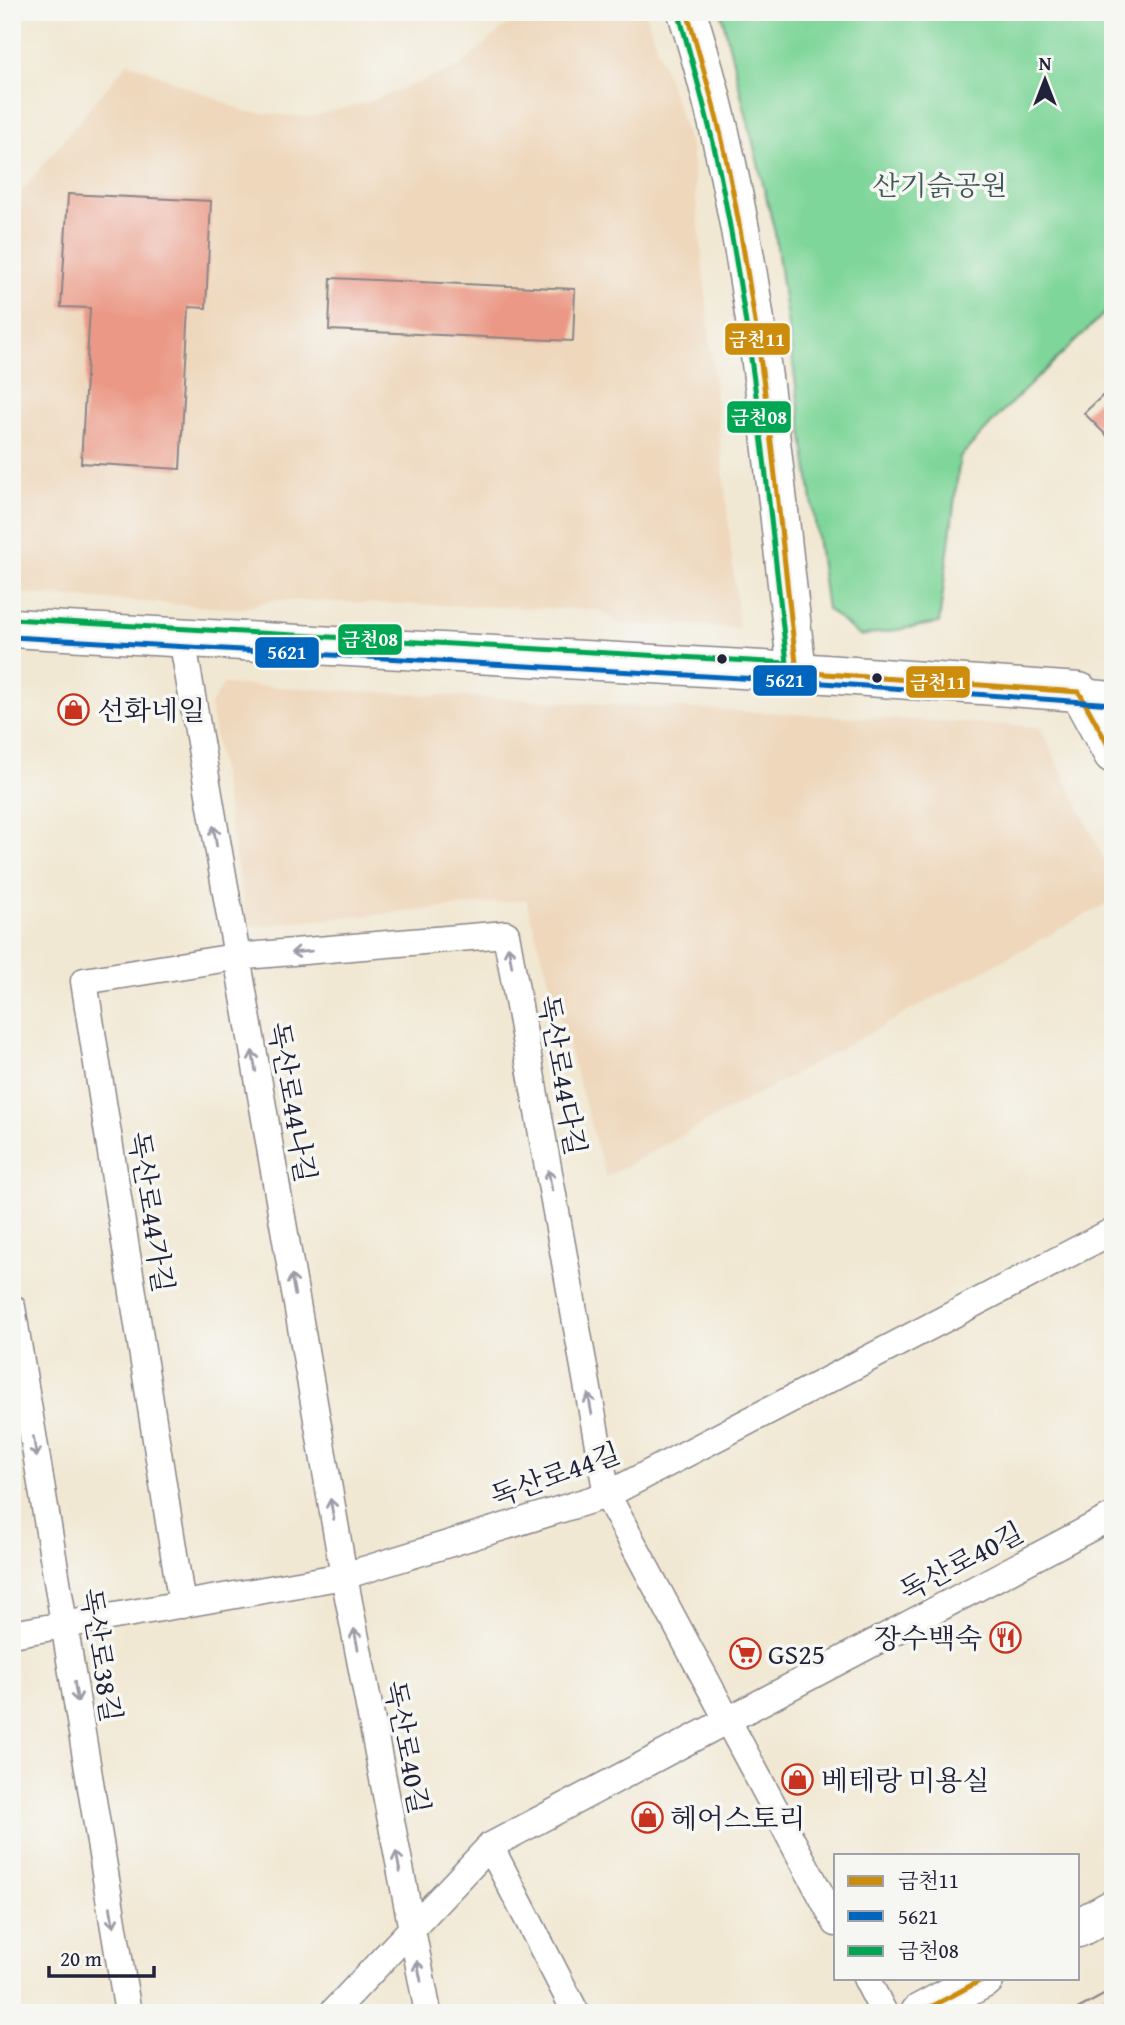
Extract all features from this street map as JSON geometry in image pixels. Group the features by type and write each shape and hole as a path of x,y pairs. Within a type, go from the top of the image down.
{"street":[{"path":"687,12 726,160 751,283 797,672"},
{"path":"12,628 797,672 1096,693 1113,754"},
{"name":"독산로44나길","path":"182,638 344,1576"},
{"name":"독산로44다길","path":"235,957 506,934 607,1495"},
{"name":"독산로44가길","path":"182,1605 83,981 235,957"},
{"name":"독산로44길","path":"12,1634 344,1576 607,1495 1113,1231"},
{"name":"독산로38길","path":"12,1307 128,2013"},
{"path":"607,1495 834,1919"},
{"name":"독산로40길","path":"332,2013 490,1846 1113,1516"},
{"name":"독산로40길","path":"344,1576 428,2013"},
{"path":"490,1846 576,2013"},
{"path":"1080,1927 1113,1909"},
{"path":"867,1980 884,2013"},
{"path":"920,2013 981,1980"}],"shaded area":[{"path":"521,12 645,12 691,148 739,628 619,623 600,610 273,600 240,609 12,593 12,331 22,190 128,62 247,112 309,117 365,103 459,67"},
{"path":"223,684 1040,727 1113,878 1113,900 606,1177 526,900 247,927 210,706"}],"green space":[{"name":"산기슭공원","path":"721,12 1113,12 1113,305 1008,406 960,457 939,623 860,636 827,609 775,233"}],"building":[{"path":"68,194 211,201 206,308 189,307 180,469 81,463 90,308 61,307"},
{"path":"331,278 575,289 573,341 329,330"},
{"path":"1113,386 1113,442 1084,413"},
{"path":"1113,1990 1113,2013 1070,2013"}],"transit line":[{"name":"금천11","path":"687,12 721,135 742,238 769,423 797,672"},
{"name":"금천08","path":"12,619 787,663 742,299 712,137 679,14"},
{"name":"5621","path":"12,637 796,681 1112,704"},
{"name":"금천11","path":"797,672 1079,692"},
{"name":"금천11","path":"1079,692 1113,754"},
{"name":"금천11","path":"920,2013 981,1980"}],"place":[{"name":"선화네일","path":"74,709"},
{"name":"장수백숙","path":"1005,1637"},
{"name":"GS25","path":"745,1653"},
{"name":"베테랑 미용실","path":"798,1779"},
{"name":"헤어스토리","path":"647,1817"}]}
